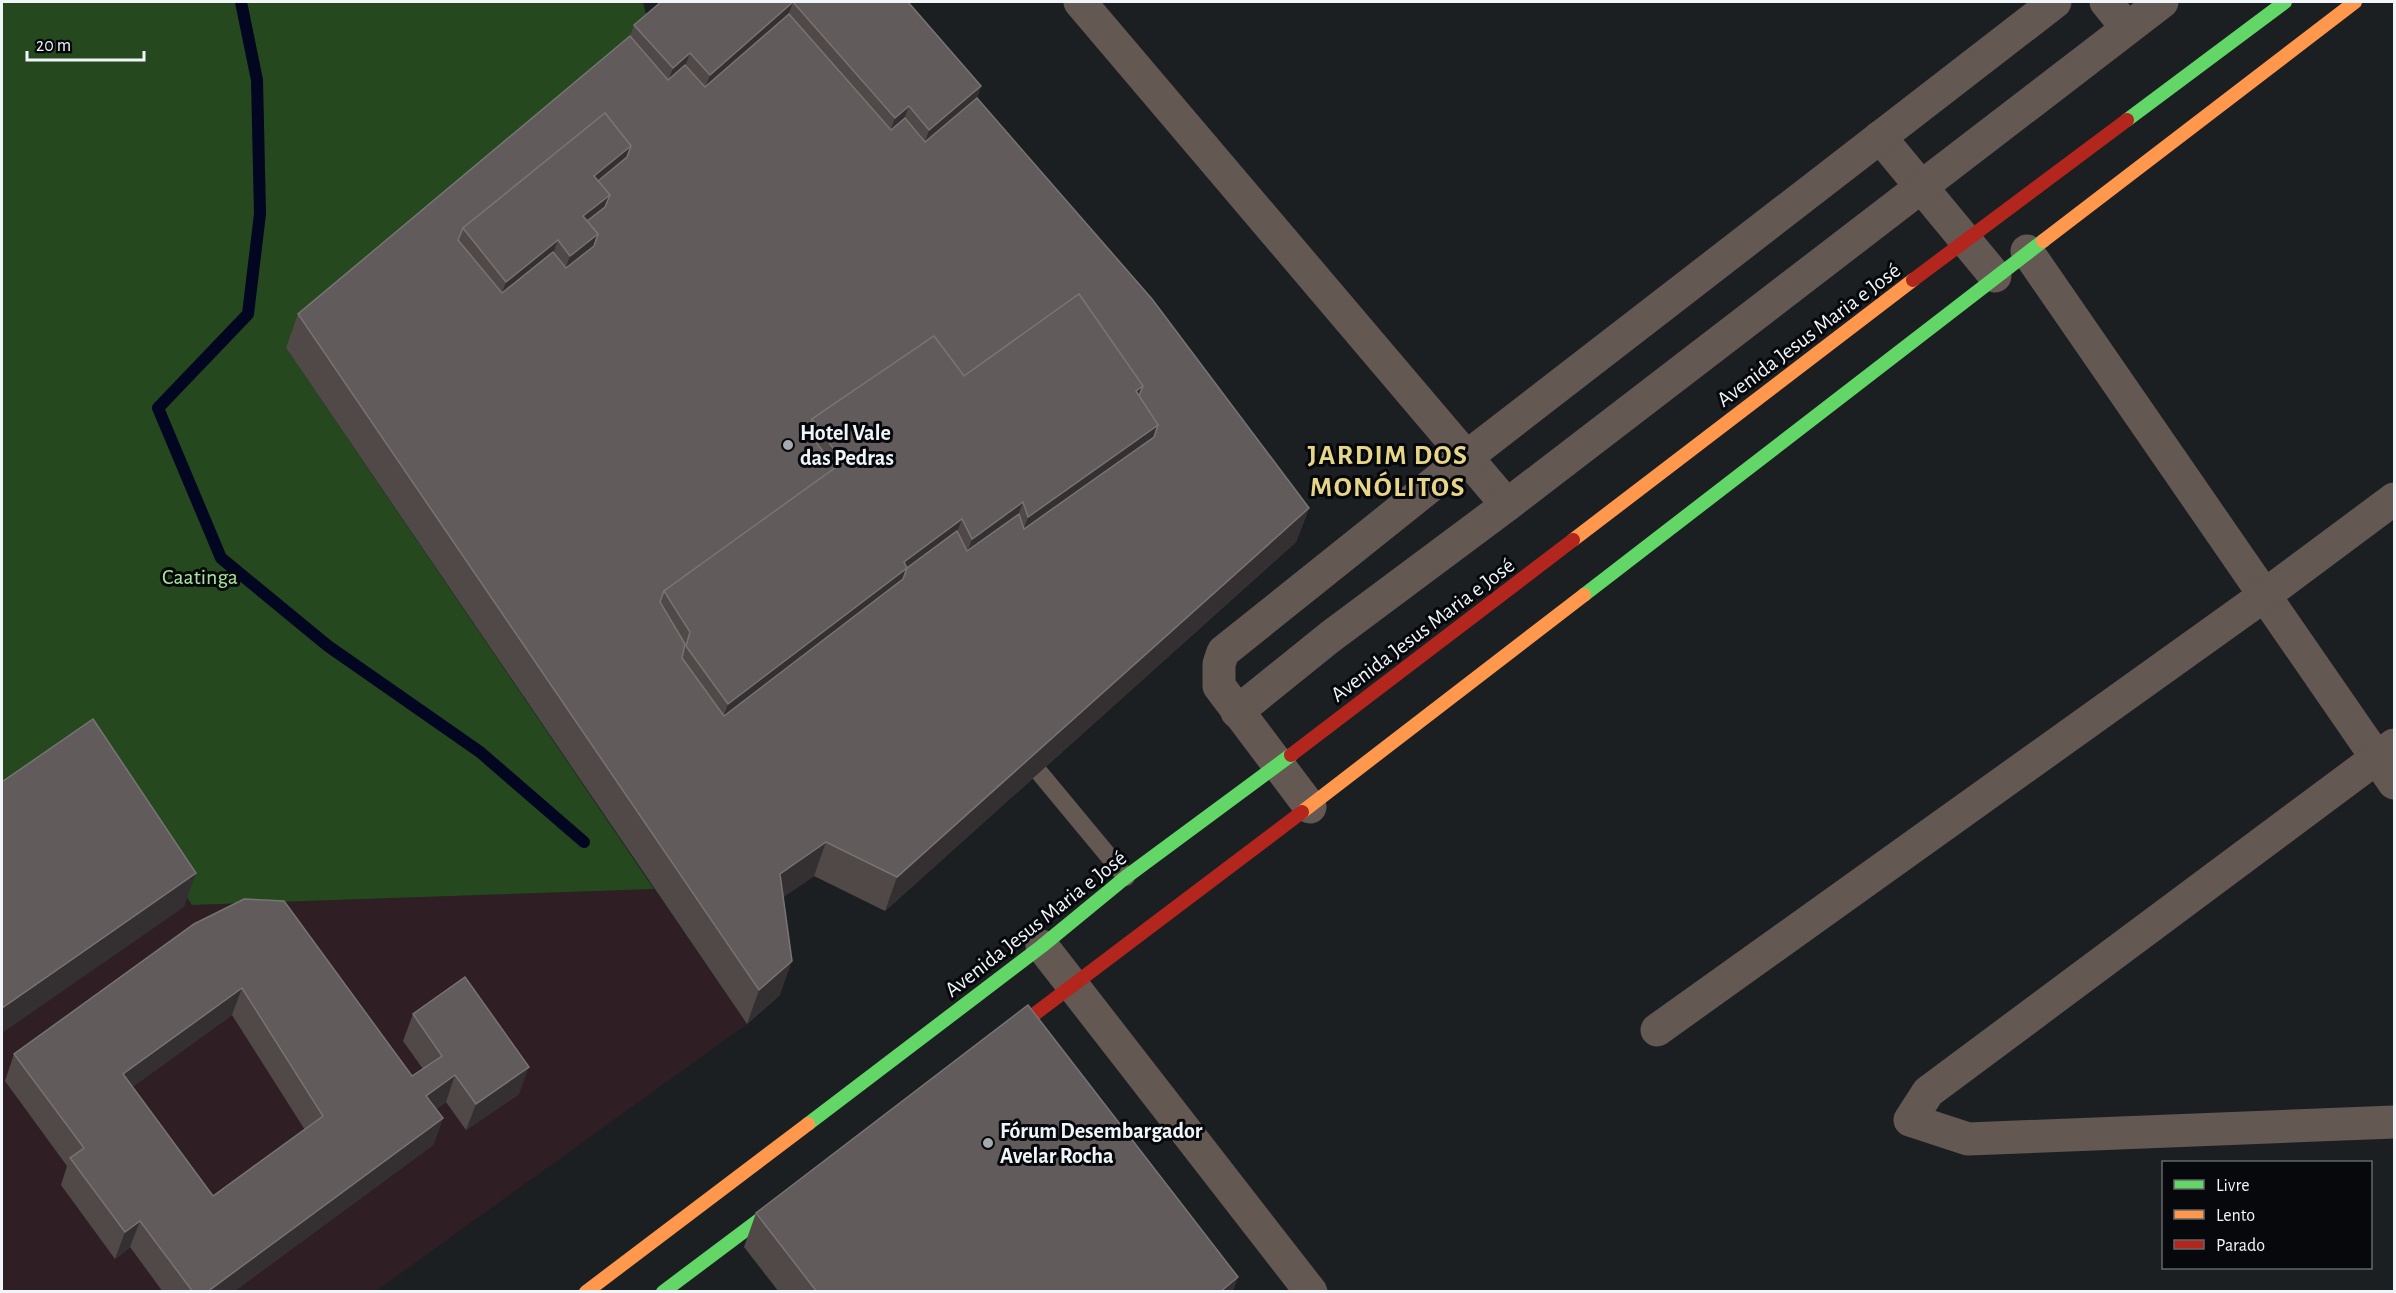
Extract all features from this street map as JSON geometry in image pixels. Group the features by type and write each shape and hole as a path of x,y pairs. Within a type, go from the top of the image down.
{"main road":[{"name":"Avenida Jesus Maria e José","path":"586,1292 1964,241 2285,2"},
{"path":"988,1049 1310,807 2027,251 2355,2"},
{"path":"663,1292 797,1192"}],"street":[{"path":"1080,2 1468,456 1507,505"},
{"path":"1310,807 1277,766 1220,686 1220,664 1223,652 1468,456 2055,2"},
{"path":"2106,2 2127,28"},
{"path":"1237,712 1330,637 1507,505 2162,2"},
{"path":"1880,137 1995,276"},
{"path":"2027,251 2265,595 2389,762 1928,1092 1911,1120 1968,1139 2394,1122"},
{"path":"1657,1030 2265,595 2394,499"},
{"path":"1042,946 1308,1290"}],"lane":[{"path":"1012,739 1126,878"}],"shaded area":[{"path":"80,735 192,905 654,889 747,1024 376,1291 2,1291 2,790"}],"green space":[{"name":"Caatinga","path":"2,2 643,2 652,40 286,348 654,889 192,905 81,735 2,790"}],"building":[{"path":"661,2 793,2 710,75 690,53 673,68 634,25"},
{"path":"793,2 908,2 981,86 929,130 909,106 895,118"},
{"name":"Hotel Vale das Pedras","path":"789,14 891,130 905,118 925,142 977,98 1152,299 1309,508 897,877 826,842 780,874 792,961 759,990 298,314 630,36 668,80 685,65 705,87","holes":["605,113 631,146 627,157 598,181 610,195 605,207 587,221 598,234 594,246 566,268 553,252 502,293 458,240 463,228","1079,294 1143,386 1139,396 1158,425 1154,437 1024,529 1019,514 967,551 957,531 907,568 903,579 724,716 682,658 685,644 660,602 664,591 835,468 808,431 812,419 934,336 964,376"]},
{"path":"605,113 631,146 594,176 610,195 583,216 598,234 570,256 558,240 506,282 463,228"},
{"path":"1079,294 1143,386 1136,391 1158,425 1028,517 1023,502 972,539 962,519 904,562 907,568 728,704 686,646 690,632 664,591 843,462 812,419 934,336 964,376"},
{"path":"93,719 196,873 2,1008 2,782"},
{"path":"244,899 284,901 412,1076 442,1056 413,1014 465,977 529,1067 476,1104 455,1075 426,1096 443,1118 207,1292 193,1292 140,1221 125,1232 70,1158 84,1148 14,1054 194,924","holes":["242,988 323,1116 213,1196 123,1074"]},
{"name":"Fórum Desembargador Avelar Rocha","path":"1028,1005 1238,1277 1220,1292 817,1292 756,1213"}],"waterway":[{"path":"241,2 257,80 260,214 248,314 158,408 221,558 328,646 480,752 584,842"}],"traffic: fast":[{"path":"2127,120 2285,2"},
{"path":"1584,595 2043,241"},
{"path":"808,1124 1042,946 1126,877 1291,755"},
{"path":"663,1292 787,1199"}],"traffic: slow":[{"path":"2043,241 2355,2"},
{"path":"1573,540 1913,280"},
{"path":"1302,812 1584,595"},
{"path":"586,1292 808,1124"}],"traffic: jam":[{"path":"1913,280 2127,120"},
{"path":"1291,755 1573,540"},
{"path":"999,1041 1302,812"}],"place":[{"name":"Hotel Vale das Pedras","path":"788,445"},
{"name":"Fórum Desembargador Avelar Rocha","path":"988,1143"}],"district":[{"name":"JARDIM DOS MONÓLITOS","path":"1388,470"}]}
